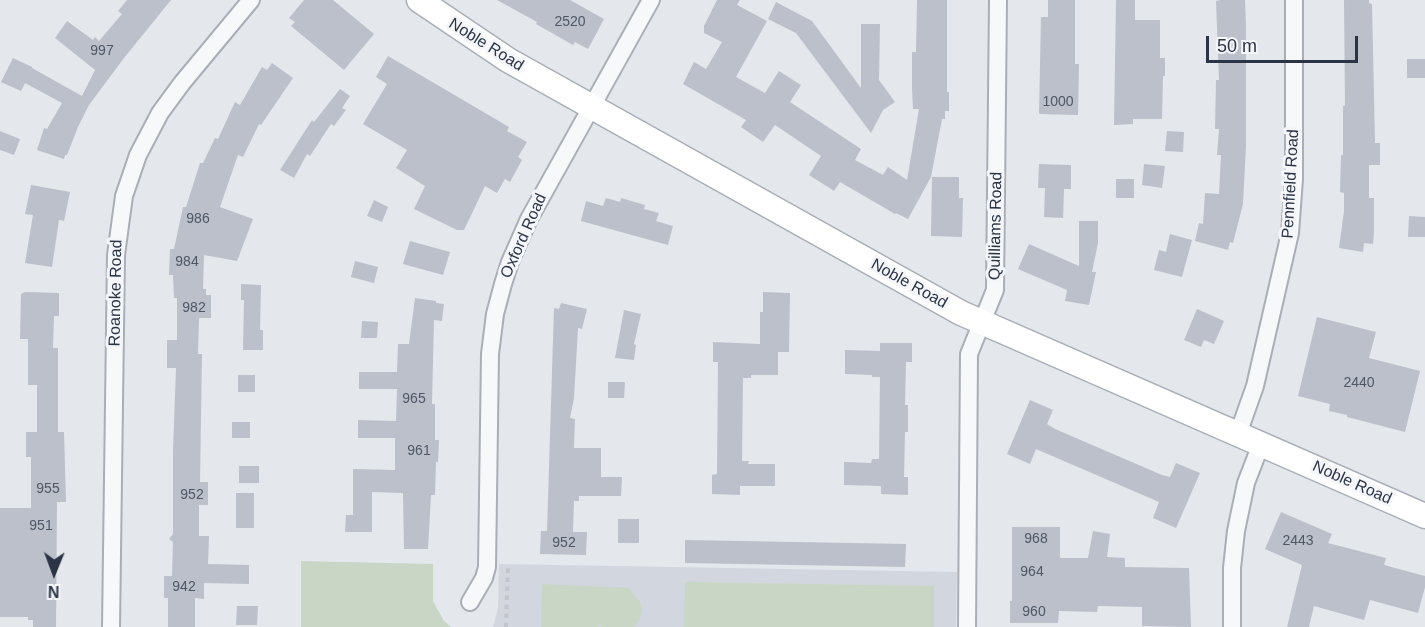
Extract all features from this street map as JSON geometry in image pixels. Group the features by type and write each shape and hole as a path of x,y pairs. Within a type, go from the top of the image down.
{"main road":[{"name":"Noble Road","path":"419,0 508,60 982,323 1425,516"}],"street":[{"name":"Roanoke Road","path":"111,627 116,255 124,196 138,155 160,113 251,0"},
{"name":"Oxford Road","path":"470,602 487,572 490,362 498,300 522,233 651,0"},
{"name":"Quilliams Road","path":"967,627 969,354 995,290 998,0"},
{"name":"Pennfield Road","path":"1238,434 1255,386 1290,233 1293,184 1294,0"},
{"path":"1232,627 1232,568 1237,525 1246,483 1261,444"}],"path":[{"path":"506,627 508,565"}],"shaded area":[{"path":"499,564 957,572 956,627 493,627 498,608"}],"green space":[{"path":"301,561 433,564 433,601 444,621 451,627 301,627"},
{"path":"685,582 934,586 934,627 684,627"},
{"path":"542,584 629,588 640,602 642,610 640,619 634,627 599,625 597,627 541,627"}],"building":[{"path":"127,0 171,0 89,105 64,159 37,150 44,128 47,129 62,103 25,83 21,91 1,82 13,58 82,96 95,70 55,38 67,21 93,40 95,37 99,41 122,14 118,11"},
{"path":"304,0 333,0 374,34 344,70 291,26 295,22 289,18"},
{"path":"497,0 570,0 604,19 588,49 575,42 573,45"},
{"path":"717,0 740,0 737,5 767,21 736,77 765,93 779,71 801,85 790,102 861,149 855,160 883,175 888,167 907,180 919,109 913,109 912,89 912,52 916,52 917,0 947,0 949,111 945,111 945,119 942,119 931,177 908,219 895,214 840,182 834,191 809,175 821,156 775,125 763,142 741,127 746,120 683,84 694,62 706,69 722,42 704,33 704,26"},
{"path":"1048,0 1075,0 1075,64 1079,64 1078,115 1039,114 1041,17 1048,17"},
{"path":"1116,0 1135,0 1135,20 1160,20 1160,58 1165,58 1162,119 1133,119 1133,124 1114,125"},
{"path":"1245,0 1246,26 1246,146 1243,204 1233,243 1230,242 1228,250 1195,241 1199,223 1203,224 1205,193 1219,194 1221,155 1217,155 1219,129 1215,129 1216,80 1219,80 1216,1"},
{"path":"1344,0 1369,0 1372,4 1375,143 1380,143 1380,165 1369,165 1369,198 1374,198 1374,231 1373,244 1364,243 1363,252 1339,248 1344,211 1344,193 1340,192 1343,106 1345,106"},
{"path":"776,2 812,21 861,88 861,24 880,24 879,80 895,102 883,110 871,133 796,33 768,19"},
{"path":"388,56 509,127 507,131 527,142 518,157 522,160 510,182 505,179 497,193 485,186 464,230 457,230 414,209 425,186 396,168 407,150 363,124 387,84 376,77"},
{"path":"1407,59 1425,59 1425,78 1407,78"},
{"path":"272,63 293,78 261,125 259,124 243,157 238,155 220,207 253,219 237,261 204,255 203,289 206,289 206,295 211,295 211,318 199,318 198,354 202,354 200,482 208,482 208,505 199,505 199,536 209,536 208,564 249,565 249,584 204,583 204,599 195,598 195,627 168,627 168,598 164,598 164,576 172,576 173,542 169,539 173,534 176,368 167,368 167,340 177,340 177,298 174,298 173,275 169,275 170,249 174,249 183,207 186,207 200,163 203,163 215,138 218,139 235,102 240,105 262,67 267,70"},
{"path":"340,89 350,96 342,108 346,110 334,126 331,124 310,156 307,154 294,178 280,170 312,120 314,122"},
{"path":"0,131 20,139 14,155 0,150"},
{"path":"1167,131 1184,132 1183,152 1165,151"},
{"path":"1039,164 1071,165 1071,189 1064,189 1063,218 1044,217 1045,188 1038,188"},
{"path":"1144,164 1165,166 1162,188 1142,185"},
{"path":"932,177 959,177 959,198 963,198 962,237 931,236"},
{"path":"1116,179 1134,179 1134,198 1116,198"},
{"path":"31,185 70,192 64,221 59,220 52,267 25,263 33,215 25,214"},
{"path":"606,198 620,202 621,198 645,205 644,209 659,213 656,221 673,226 668,245 581,221 586,201 603,206"},
{"path":"374,200 388,207 382,222 367,216"},
{"path":"1409,216 1425,217 1425,237 1408,237"},
{"path":"1079,221 1098,221 1098,243 1092,272 1096,272 1089,305 1065,301 1067,290 1018,269 1029,244 1079,266"},
{"path":"1170,234 1192,240 1182,277 1154,270 1159,250 1166,252"},
{"path":"410,241 450,252 443,275 403,264"},
{"path":"355,261 378,267 374,283 351,277"},
{"path":"241,284 261,285 260,330 263,330 263,350 243,350 244,300 241,300"},
{"path":"25,292 59,293 59,316 54,316 53,348 58,348 58,432 64,432 66,502 57,502 56,627 33,627 33,620 28,620 28,617 0,617 0,508 31,508 31,457 26,457 26,432 37,432 37,385 28,385 28,339 20,339 21,294"},
{"path":"763,292 790,293 789,352 778,352 778,375 751,375 751,378 743,378 742,461 749,461 748,464 775,464 775,486 740,486 740,495 712,494 712,475 717,474 718,362 713,362 713,342 760,344 760,312 763,312"},
{"path":"415,298 444,304 442,321 434,320 432,404 435,404 435,440 439,440 435,495 431,495 428,549 404,549 403,493 372,492 372,532 345,532 346,515 353,515 353,469 395,470 395,438 358,438 358,420 396,421 397,389 359,389 359,372 397,372 398,344 409,344"},
{"path":"561,303 587,309 582,329 578,328 574,398 570,418 575,419 574,448 601,448 601,477 622,477 621,496 579,496 579,501 574,501 573,532 587,532 586,555 540,554 541,531 547,531 554,308 559,309"},
{"path":"1197,309 1224,321 1214,344 1204,340 1201,347 1184,340"},
{"path":"624,310 641,314 634,344 636,345 634,360 615,358"},
{"path":"1317,317 1376,332 1369,358 1420,371 1405,432 1329,411 1330,404 1298,396"},
{"path":"362,321 378,322 377,338 361,338"},
{"path":"880,343 912,343 912,362 906,362 905,405 908,405 908,432 905,432 904,477 908,477 908,495 881,494 881,486 844,485 844,462 871,463 872,459 879,459 880,377 845,374 845,350 880,351"},
{"path":"238,375 255,375 255,392 238,392"},
{"path":"608,382 625,382 624,398 608,398"},
{"path":"1030,400 1053,410 1047,424 1055,429 1162,475 1170,477 1176,463 1200,473 1176,528 1153,518 1159,502 1036,449 1030,464 1007,454"},
{"path":"232,422 250,422 250,438 232,438"},
{"path":"239,466 259,466 259,483 239,483"},
{"path":"236,493 254,493 254,528 236,528"},
{"path":"1281,512 1332,534 1328,543 1386,558 1384,565 1425,576 1425,587 1418,613 1370,600 1364,620 1314,606 1309,627 1287,627 1302,565 1265,549"},
{"path":"618,519 639,519 639,543 618,543"},
{"path":"1012,527 1060,527 1060,558 1088,558 1093,531 1110,534 1107,557 1125,558 1125,567 1189,568 1191,627 1142,626 1142,607 1098,606 1097,612 1059,611 1058,623 1010,623"},
{"path":"685,540 906,544 905,567 685,563"},
{"path":"237,606 258,606 257,625 236,625"}]}
